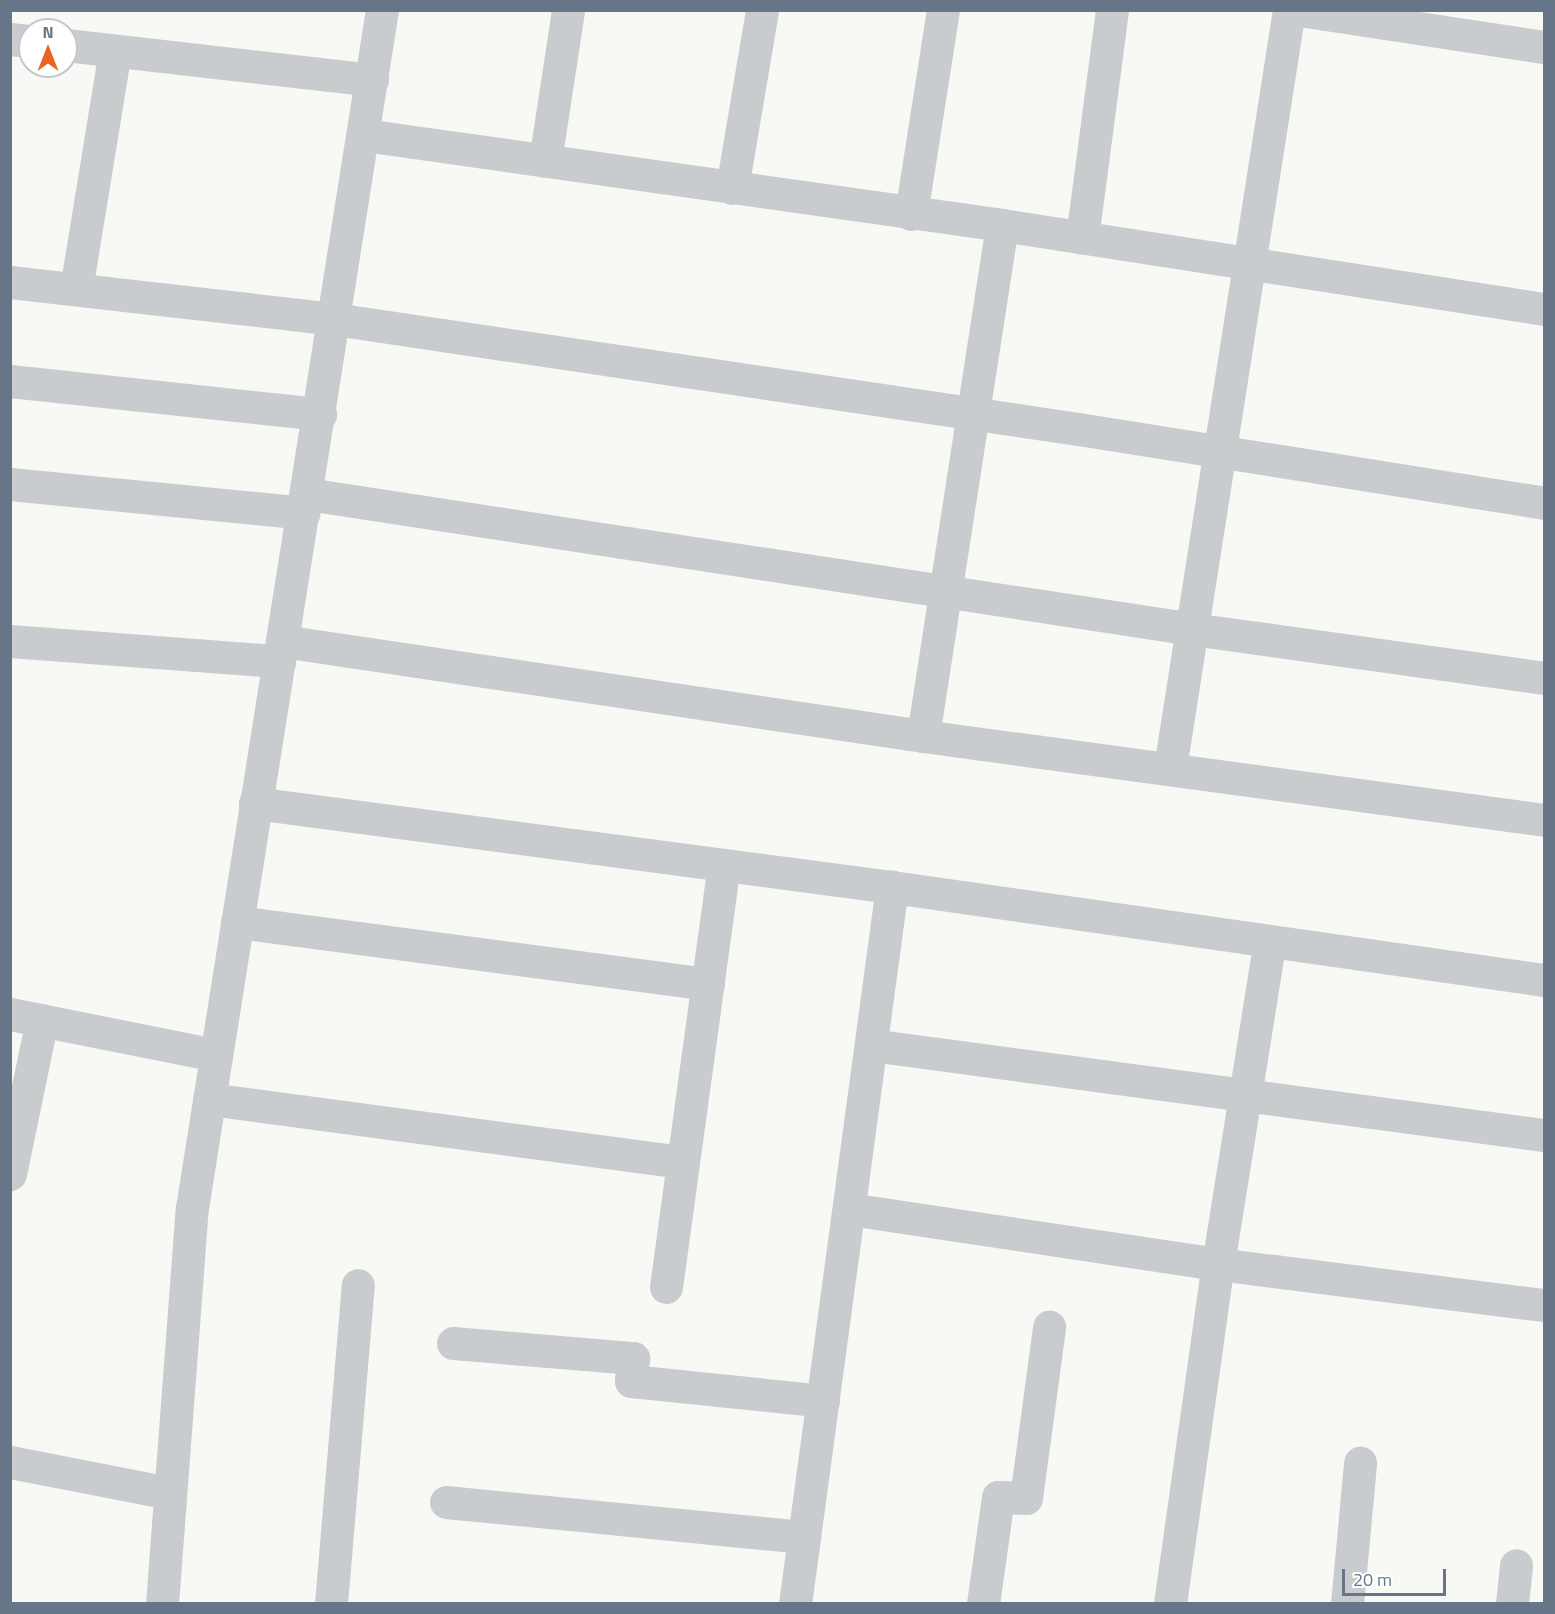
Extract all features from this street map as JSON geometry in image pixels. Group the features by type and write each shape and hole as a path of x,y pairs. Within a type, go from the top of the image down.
{"street":[{"path":"162,1604 192,1208 255,803 306,503 382,10"},
{"path":"544,161 568,10"},
{"path":"732,188 762,10"},
{"path":"910,214 944,10"},
{"path":"1082,238 1112,10"},
{"path":"1170,768 1288,10"},
{"path":"1299,10 1545,47"},
{"path":"78,46 372,80"},
{"path":"76,289 114,51"},
{"path":"364,135 910,214 1002,225 1545,309"},
{"path":"923,736 1002,225"},
{"path":"10,282 334,319 973,413 1545,503"},
{"path":"10,381 320,414"},
{"path":"10,484 306,503 946,591 1192,629 1545,678"},
{"path":"10,641 281,651 1170,768 1545,820"},
{"path":"255,803 892,887 1545,980"},
{"path":"666,1287 724,865"},
{"path":"795,1604 892,887"},
{"path":"237,922 708,984"},
{"path":"1170,1604 1218,1263 1270,941"},
{"path":"10,1174 26,1017 216,1055"},
{"path":"871,1045 1545,1136"},
{"path":"209,1099 683,1162"},
{"path":"849,1209 1218,1263 1545,1305"},
{"path":"331,1604 358,1285"},
{"path":"983,1604 998,1497 1026,1498 1049,1328"},
{"path":"453,1343 633,1358 631,1380 823,1401"},
{"path":"10,1462 170,1493"},
{"path":"1347,1604 1360,1463"},
{"path":"446,1502 804,1537"},
{"path":"1512,1604 1516,1565"}]}
